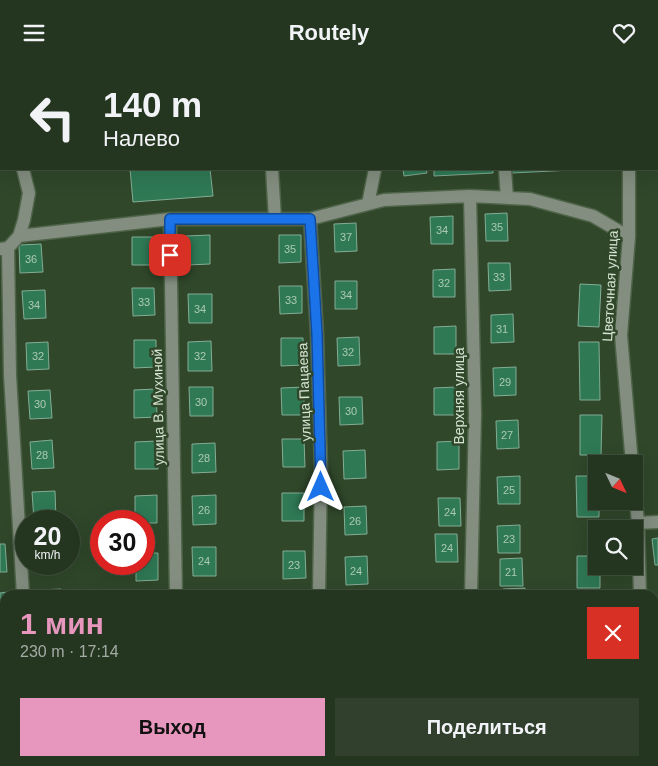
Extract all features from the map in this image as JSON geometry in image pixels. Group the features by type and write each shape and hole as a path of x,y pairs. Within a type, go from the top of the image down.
{"street":[{"path":"19,236 29,193 23,170"},
{"path":"272,170 275,219"},
{"path":"368,204 375,170"},
{"path":"505,170 507,198"},
{"name":"Цветочная улица","path":"629,170 629,237 621,335 631,455"},
{"path":"22,590 4,248 19,236 170,219 310,219 384,200 470,196 530,199 593,216 629,237"},
{"name":"Верхняя улица","path":"470,196 475,414 471,590"},
{"name":"улица В. Мухиной","path":"170,219 176,590"},
{"name":"улица Пацаева","path":"310,219 317,334 321,469 319,590"},
{"path":"643,523 658,522"},
{"path":"639,575 640,590"}],"building":[{"path":"130,170 210,170 213,196 133,202"},
{"path":"403,170 426,170 427,173 404,176"},
{"path":"434,170 493,170 493,173 434,176"},
{"path":"512,170 573,170 512,173"},
{"path":"507,213 508,241 486,241 485,214"},
{"path":"453,216 453,244 431,244 430,217"},
{"path":"356,223 357,251 335,252 334,224"},
{"path":"210,235 210,264 187,265 186,236"},
{"path":"279,235 301,235 301,262 279,263"},
{"path":"132,237 154,237 154,265 132,265"},
{"path":"41,244 43,272 20,273 19,245"},
{"path":"488,263 510,263 511,290 489,291"},
{"path":"455,269 455,297 433,297 433,270"},
{"path":"335,281 357,281 357,309 335,309"},
{"path":"580,284 601,285 599,327 578,326"},
{"path":"279,286 302,286 302,313 280,314"},
{"path":"132,288 154,288 155,315 133,316"},
{"path":"45,290 46,318 24,319 22,291"},
{"path":"188,294 212,294 212,323 189,323"},
{"path":"513,314 514,342 491,343 491,315"},
{"path":"456,326 456,354 434,354 434,327"},
{"path":"359,337 360,365 338,366 337,338"},
{"path":"281,338 303,338 303,365 281,366"},
{"path":"134,340 156,340 156,367 134,368"},
{"path":"211,341 212,371 188,371 188,342"},
{"path":"48,342 49,369 27,370 26,343"},
{"path":"579,342 599,342 600,400 580,400"},
{"path":"516,367 516,395 494,396 493,368"},
{"path":"189,387 213,387 213,416 190,416"},
{"path":"304,387 304,415 282,415 281,388"},
{"path":"456,387 457,415 434,415 434,388"},
{"path":"156,389 157,417 134,418 134,390"},
{"path":"50,390 52,418 30,419 28,391"},
{"path":"339,397 362,397 363,424 340,425"},
{"path":"580,415 602,415 601,455 580,455"},
{"path":"518,420 519,448 497,449 496,421"},
{"path":"282,439 304,439 305,467 283,467"},
{"path":"52,440 54,468 32,469 30,442"},
{"path":"157,441 158,469 135,469 135,442"},
{"path":"459,441 459,469 437,470 437,442"},
{"path":"215,443 216,472 192,473 192,444"},
{"path":"365,450 366,478 344,479 343,451"},
{"path":"520,476 520,504 498,504 497,477"},
{"path":"576,476 588,476 588,510 599,510 599,517 577,517"},
{"path":"55,491 56,510 33,510 32,492"},
{"path":"282,493 304,493 304,521 282,521"},
{"path":"157,495 157,523 155,523 155,510 135,510 135,496"},
{"path":"216,495 216,524 193,525 192,496"},
{"path":"438,498 460,498 461,526 439,526"},
{"path":"366,506 367,534 345,535 344,507"},
{"path":"520,525 520,553 498,553 497,526"},
{"path":"435,534 457,534 458,562 436,562"},
{"path":"658,538 658,565 655,565 652,539"},
{"path":"0,544 5,544 7,572 0,572"},
{"path":"192,547 216,547 216,576 193,576"},
{"path":"283,551 305,551 306,578 283,579"},
{"path":"155,553 158,553 158,580 136,581 136,575 155,575"},
{"path":"367,556 368,584 346,585 345,557"},
{"path":"577,556 588,556 588,575 600,575 600,588 577,588"},
{"path":"522,558 523,586 500,586 500,559"},
{"path":"525,588 525,590 503,590"}],"route":[{"path":"170,255 170,219 310,219 317,334 321,487"}]}
